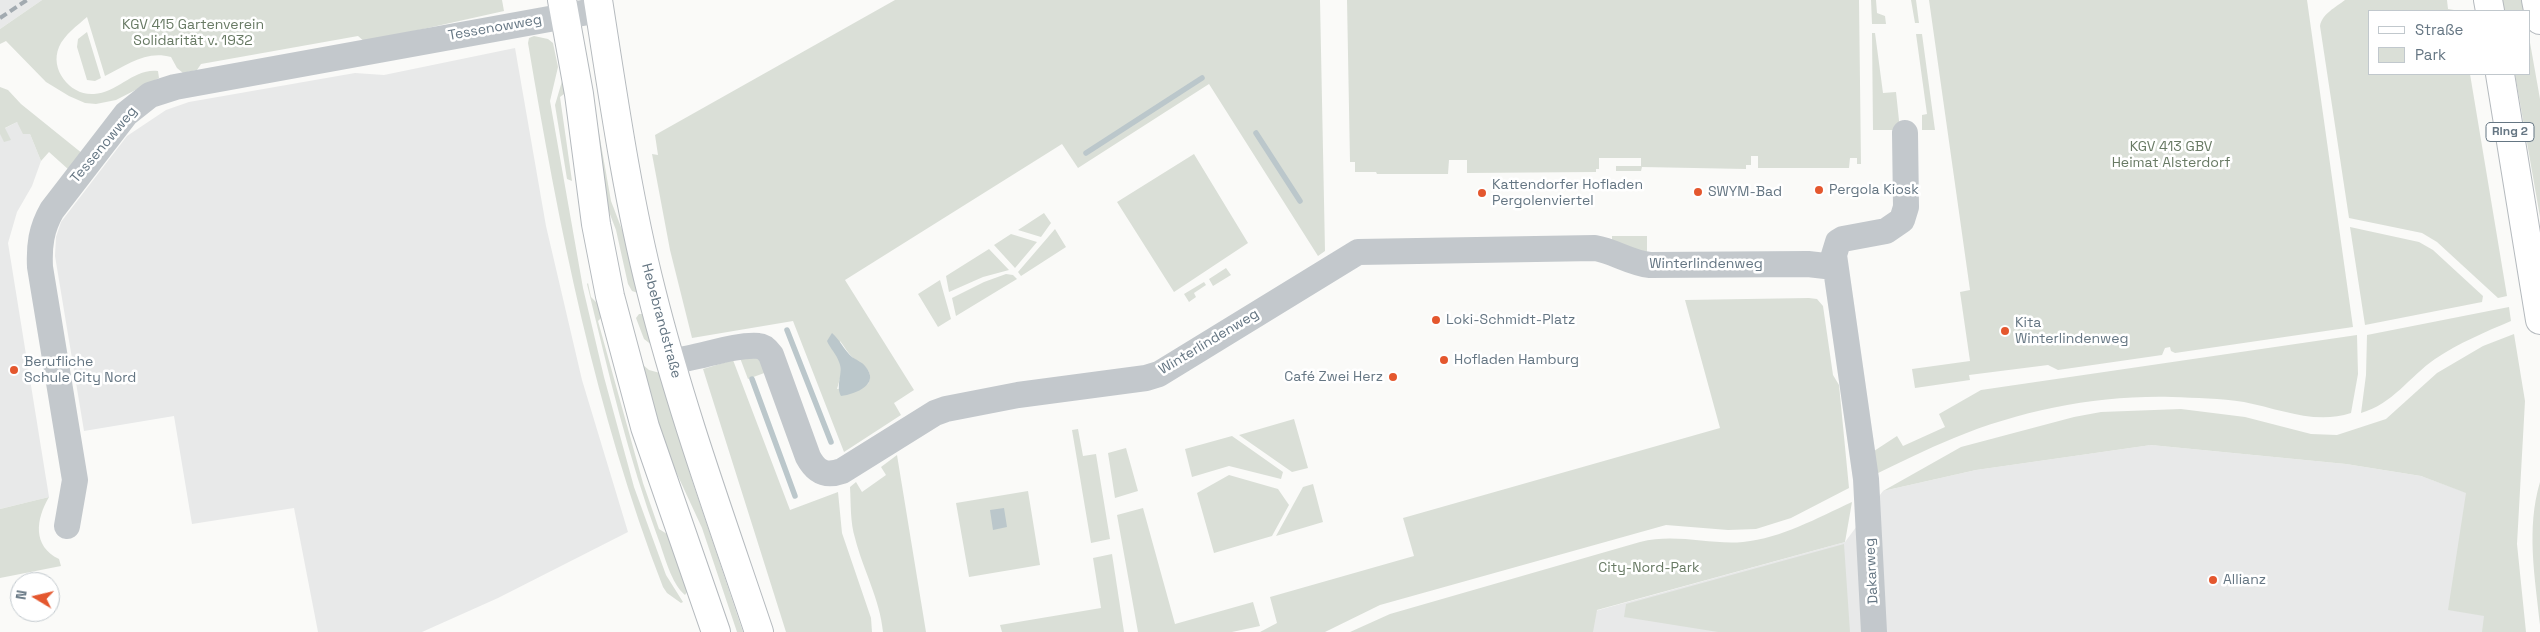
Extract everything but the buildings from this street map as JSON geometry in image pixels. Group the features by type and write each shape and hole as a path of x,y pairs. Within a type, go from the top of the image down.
{"main road":[{"path":"2536,0 2540,20"},
{"name":"Hebebrandstraße","path":"599,5 633,203 650,288 670,360 756,623"},
{"path":"563,8 579,94 596,224 610,296 645,427 715,629"},
{"name":"Ring 2","path":"2500,75 2540,320"},
{"path":"610,296 620,306 634,307 645,300 650,288"},
{"path":"620,334 625,341 640,353 655,359 670,360"}],"street":[{"name":"Tessenowweg","path":"67,526 75,480 40,267 39,248 44,226 52,210 126,114 150,95 175,87 563,8 599,5"},
{"path":"1834,267 1835,248 1838,242 1847,238 1886,231 1902,220 1906,207 1905,133"},
{"name":"Winterlindenweg","path":"670,360 694,358 748,347 761,346 767,350 771,355 808,457 814,468 822,473 832,474 842,471 927,418 946,409 1026,394 1146,378 1159,374 1353,254 1366,251 1587,248 1604,250 1634,262 1650,265 1808,264 1834,267"},
{"name":"Dakarweg","path":"1834,267 1859,419 1869,510 1874,632"}],"shaded area":[{"path":"0,0 42,0 0,29"},
{"path":"515,48 546,226 582,380 628,532 498,598 422,632 318,632 294,508 192,524 174,416 84,431 55,256 56,237 61,222 127,136 166,110 189,102 355,73 384,75"},
{"name":"Berufliche Schule City Nord","path":"17,122 30,134 41,161 32,186 17,212 8,243 49,497 0,509 0,131"},
{"path":"832,333 852,357 864,365 869,372 870,378 865,387 841,396 839,392 840,366 827,341"},
{"path":"2151,445 2346,464 2421,476 2473,495 2513,632 1519,632 1845,542 1883,491 1976,470"},
{"path":"1004,508 1007,527 993,530 990,510"}],"green space":[{"name":"KGV 415 Gartenverein Solidarität v. 1932","path":"42,0 502,0 504,11 365,42 358,36 201,64 197,70 183,73 177,68 171,57 153,55 129,63 105,76 87,17 64,38 59,47 57,64 64,80 70,86 77,91 94,94 110,90 141,73 149,71 158,71 159,78 116,100 96,104 85,103 69,96 46,82 6,41 0,44 0,29"},
{"path":"895,0 1320,0 1325,251 1318,256 1209,84 1078,168 1062,144 845,280 914,390 894,403 901,415 844,452 793,321 692,338 670,250 652,154 658,155 655,135","holes":["840,341 852,357 868,371 870,375 868,384 837,389 841,375"]},
{"path":"1347,0 1859,0 1861,164 1857,164 1857,158 1850,158 1849,168 1758,168 1758,156 1751,156 1751,165 1746,165 1746,169 1642,167 1641,171 1616,171 1616,166 1641,166 1641,158 1599,158 1599,169 1596,169 1596,172 1467,173 1467,160 1449,160 1448,174 1377,174 1376,172 1355,172 1355,162 1350,162"},
{"path":"1871,0 1876,0 1877,13 1885,16 1886,24 1872,24"},
{"path":"1911,0 1916,0 1919,23 1915,23"},
{"name":"KGV 413 GBV Heimat Alsterdorf","path":"1929,0 2307,0 2353,327 2175,353 2171,351 2170,347 2165,348 2162,355 2058,370 2048,365 1969,375 1970,380 1915,388 1912,369 1970,361 1960,292 1970,290"},
{"path":"2345,0 2447,0 2448,9 2454,10 2368,10 2368,75 2470,75 2507,296 2498,298 2437,242 2422,233 2349,218 2320,26 2326,14"},
{"path":"2502,0 2522,0 2524,10 2504,10"},
{"path":"87,32 101,78 95,81 87,80 77,47 78,39"},
{"path":"1872,33 1875,33 1883,93 1896,92 1900,130 1873,130"},
{"path":"1916,34 1922,34 1935,130 1922,130 1922,115 1927,114"},
{"path":"534,36 548,39 553,43 558,67 550,101 583,288 604,377 634,487 666,575 683,602 681,603 667,593 663,587 639,521 599,386 566,250 540,112 528,43 529,38"},
{"path":"2530,43 2540,99 2540,217 2515,75 2530,75"},
{"path":"587,65 611,201 624,235 638,293 632,291 628,284 616,230 606,204"},
{"path":"565,71 568,91 560,97 572,181 567,179 555,105"},
{"path":"0,87 8,90 21,104 83,154 69,170 49,152 41,161 30,134 23,134 17,122 5,128 11,140 4,142 0,134"},
{"path":"1194,154 1248,243 1174,292 1117,202"},
{"path":"1044,213 1051,223 1041,237 1018,230"},
{"path":"2350,227 2419,242 2433,250 2483,296 2482,302 2365,325"},
{"path":"1055,229 1066,247 1021,276 1018,272"},
{"path":"1011,234 1037,242 1015,268 994,245"},
{"path":"1612,236 1647,236 1647,253 1612,241"},
{"path":"989,249 1009,270 983,277 949,292 946,276"},
{"path":"1226,268 1231,275 1213,286 1209,279"},
{"path":"1006,274 1013,275 1017,279 956,316 952,298 984,282"},
{"path":"940,280 951,319 938,327 918,294"},
{"path":"1204,282 1206,285 1194,293 1196,297 1189,302 1184,294"},
{"path":"587,284 591,297 603,309 604,315 598,321 643,483 659,529 667,534 687,592 685,595 676,584 669,570 628,446"},
{"path":"1817,299 1823,306 1833,375 1839,385 1849,488 1791,518 1756,529 1728,530 1666,525 1380,605 1325,632 1260,632 1277,623 1270,597 1414,556 1403,518 1720,428 1685,300"},
{"path":"2509,307 2511,321 2444,353 2426,366 2392,397 2361,413 2366,375 2367,335"},
{"path":"639,314 644,314 653,346 644,339 636,318"},
{"path":"2514,334 2525,401 2517,544 2526,632 2482,632 2484,616 2448,610 2466,493 2421,476 2346,464 2151,445 1976,470 1883,491 1961,447 2074,417 2101,412 2181,409 2245,417 2311,434 2337,435 2386,419 2437,373 2483,346"},
{"path":"2357,335 2358,374 2351,413 2338,416 2311,417 2244,402 2199,398 2144,397 2088,402 2033,412 1980,428 1874,475 1874,451 1897,436 1903,446 1945,427 1939,414 1981,390"},
{"path":"751,357 761,360 767,372 748,379 740,358"},
{"path":"733,360 790,510 838,492 842,533 871,618 872,632 786,632 703,369"},
{"path":"642,364 649,370 660,373 693,483 743,632 737,632 702,528 659,435"},
{"path":"1294,419 1308,468 1292,472 1239,435"},
{"path":"1078,429 1083,456 1096,454 1110,539 1091,543 1072,430"},
{"path":"1232,436 1283,472 1281,479 1229,466 1192,477 1185,449"},
{"path":"1126,448 1138,491 1115,498 1108,453"},
{"path":"897,455 926,632 883,632 875,596 858,550 852,526 850,487 856,482 862,492 886,475 881,467"},
{"path":"1229,475 1278,489 1289,505 1272,536 1214,553 1197,493"},
{"path":"2540,482 2540,625 2534,571 2533,517"},
{"path":"1313,484 1323,522 1276,536 1303,487"},
{"path":"1028,491 1040,565 969,577 956,503"},
{"path":"49,497 41,514 39,531 44,547 50,554 59,559 61,566 30,572 10,572 10,576 0,578 0,509"},
{"name":"City-Nord-Park","path":"1852,502 1845,542 1597,610 1593,632 1350,632 1390,614 1640,542 1666,539 1718,542 1757,540 1785,532"},
{"path":"1143,508 1175,624 1253,602 1260,626 1232,632 1138,632 1117,515"},
{"path":"1844,544 1850,632 1718,632 1624,617 1626,604"},
{"path":"1112,554 1124,632 1002,632 1000,625 1101,608 1093,558"}],"waterway":[{"path":"1086,153 1202,78"},
{"path":"1256,133 1300,201"},
{"path":"787,330 831,442"},
{"path":"752,379 795,496"}],"railway":[{"path":"0,18 27,0"}],"place":[{"name":"Pergola Kiosk","path":"1819,190"},
{"name":"SWYM-Bad","path":"1698,192"},
{"name":"Kattendorfer Hofladen Pergolenviertel","path":"1482,193"},
{"name":"Loki-Schmidt-Platz","path":"1436,320"},
{"name":"Kita Winterlindenweg","path":"2005,331"},
{"name":"Hofladen Hamburg","path":"1444,360"},
{"name":"Berufliche Schule City Nord","path":"14,370"},
{"name":"Café Zwei Herz","path":"1393,377"},
{"name":"Allianz","path":"2213,580"}]}
